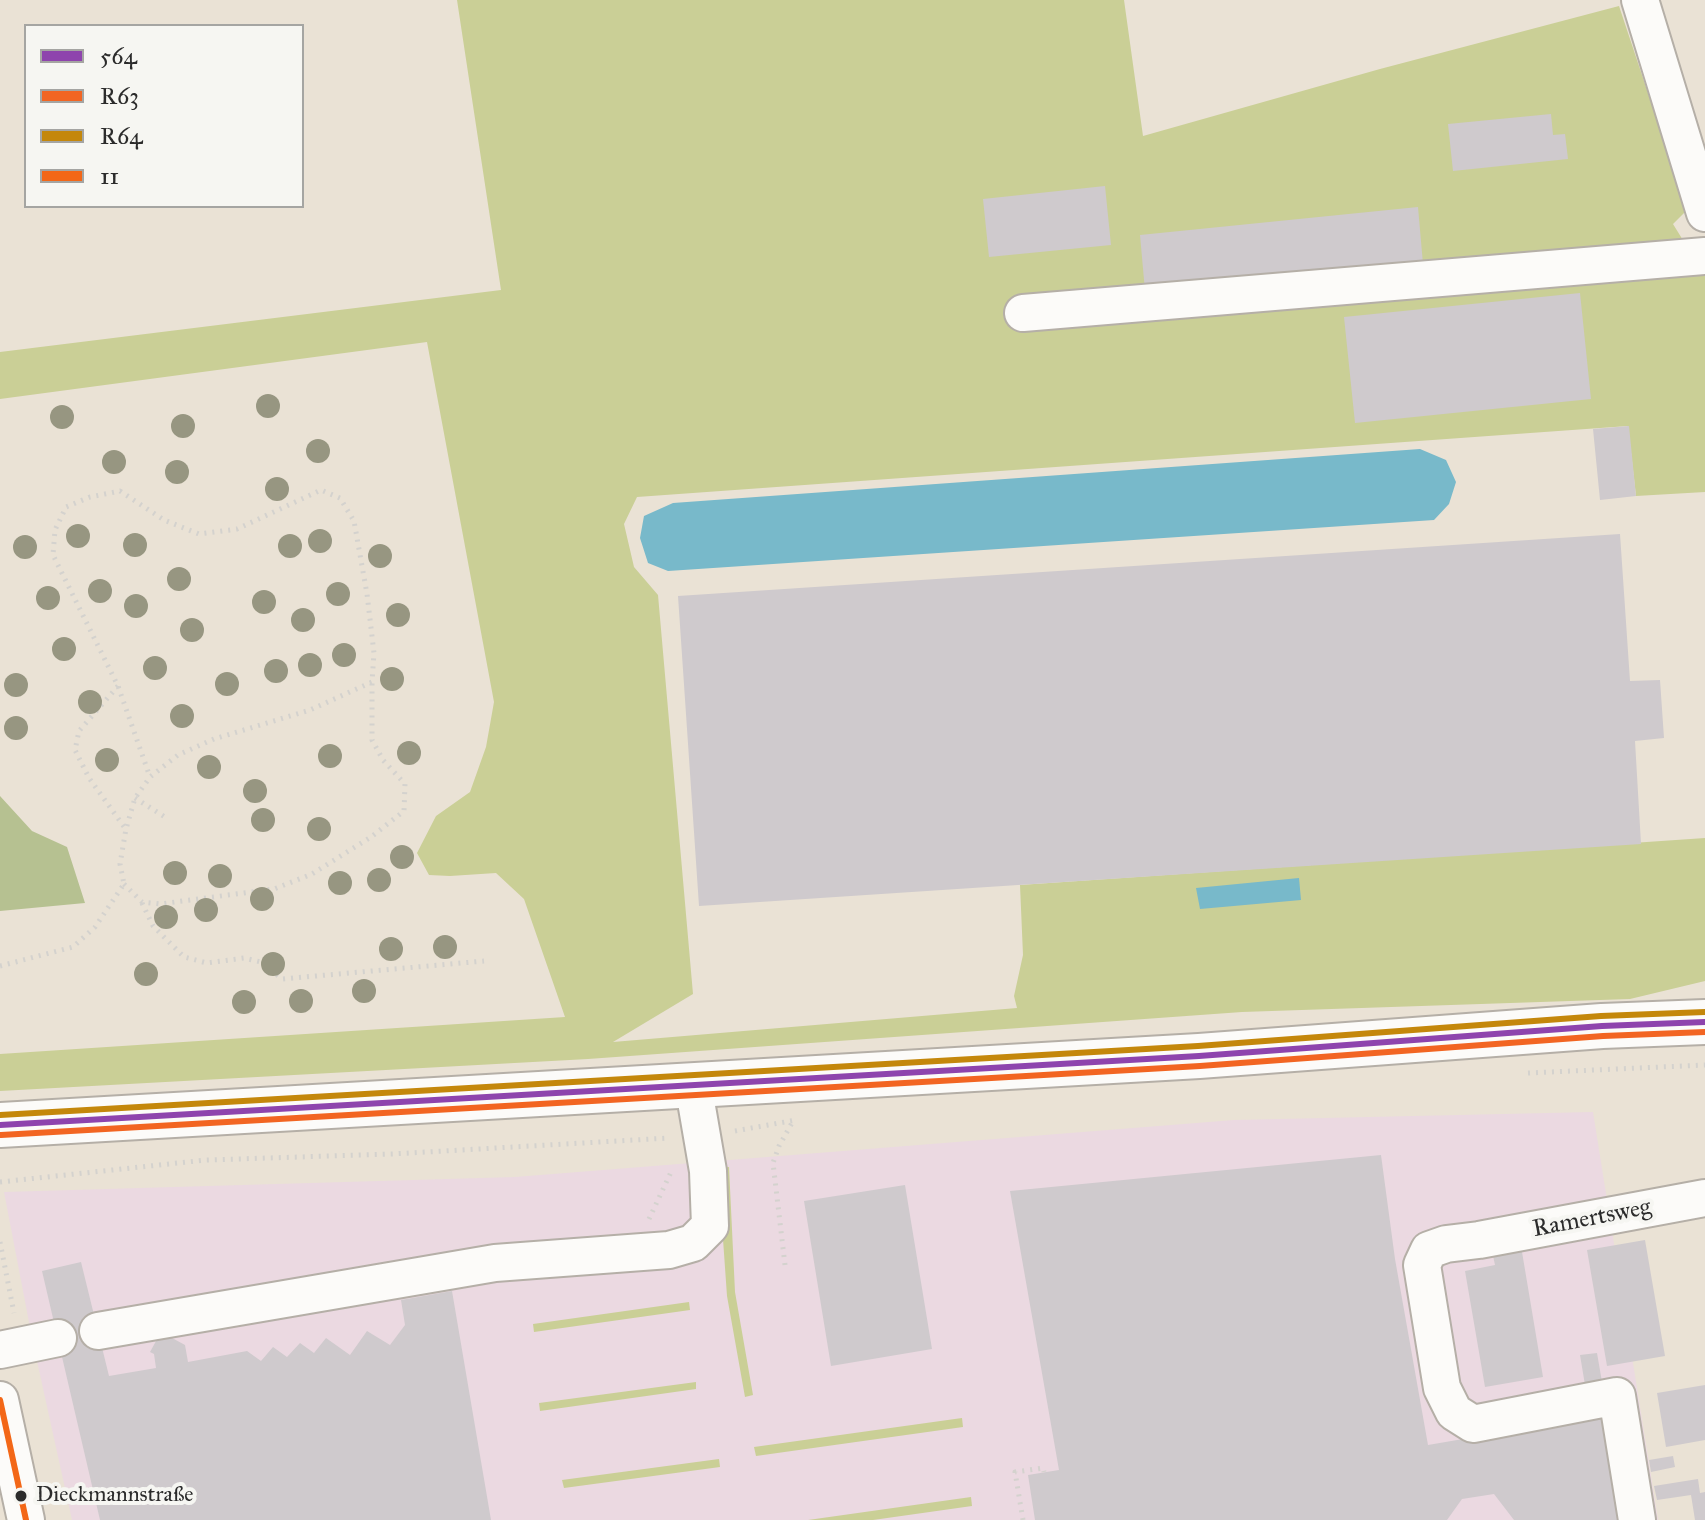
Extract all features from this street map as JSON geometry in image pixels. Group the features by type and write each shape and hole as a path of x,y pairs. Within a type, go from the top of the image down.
{"main road":[{"path":"0,1125 1183,1057 1602,1026 1705,1022"}],"street":[{"path":"1640,0 1705,213"},
{"path":"1023,313 1705,256"},
{"path":"98,1331 495,1263 669,1250 693,1243 710,1226 708,1171 685,1141 693,1084"},
{"name":"Ramertsweg","path":"1637,1520 1617,1396 1473,1424 1454,1412 1442,1388 1422,1265 1429,1250 1446,1244 1705,1198"},
{"path":"0,1350 58,1338"},
{"path":"0,1400 26,1520"}],"path":[{"path":"142,902 175,904 274,889 312,874 371,837 404,811 405,784 383,760 372,740 374,653 367,594 354,521 340,498 321,490 237,529 199,534 164,520 120,491 90,497 66,507 55,530 53,555 118,686 150,777"},
{"path":"372,682 310,710 252,725 214,739 178,755 150,777 135,798 126,829 120,864 124,884 142,902 153,926 184,957 207,963 244,958 261,962 282,979 484,961"},
{"path":"118,686 79,731 75,750 89,778 126,829"},
{"path":"135,798 168,819"},
{"path":"0,966 73,947 95,927 124,884"},
{"path":"1515,1074 1705,1065"},
{"path":"0,1182 206,1160 392,1154 664,1138 685,1141 808,1118"},
{"path":"785,1265 773,1163 793,1121"},
{"path":"664,1138 685,1141"},
{"path":"634,1253 673,1169"},
{"path":"1023,1520 1015,1472 1043,1468 1044,1472"}],"shaded area":[{"path":"1593,1112 1658,1520 72,1520 4,1192 515,1177 1234,1120"}],"green space":[{"path":"457,0 1124,0 1143,136 1619,6 1687,210 1673,224 1705,276 1705,492 1636,496 1628,426 637,497 624,524 634,567 658,595 693,994 613,1042 1017,1008 1014,996 1023,955 1020,885 1705,838 1705,981 1630,999 1242,1012 588,1059 0,1091 0,1054 565,1017 524,899 496,873 429,875 417,853 436,816 470,792 486,747 494,702 427,342 0,399 0,352 501,290"},
{"path":"0,796 32,831 67,847 85,903 0,911"},
{"path":"729,1167 735,1292 753,1395 745,1397 727,1296 718,1168"},
{"path":"689,1302 690,1310 534,1332 533,1324"},
{"path":"696,1382 696,1389 540,1411 539,1403"},
{"path":"962,1418 963,1427 756,1456 754,1447"},
{"path":"719,1459 720,1467 564,1488 562,1480"},
{"path":"971,1497 972,1506 873,1520 808,1520"}],"water":[{"path":"1420,449 1446,460 1456,482 1449,504 1434,520 668,571 648,563 640,538 644,516 673,503"},
{"path":"1299,878 1301,900 1200,909 1196,888"}],"building":[{"path":"1551,114 1553,135 1565,134 1568,159 1453,171 1448,124"},
{"path":"1105,186 1111,245 989,257 983,199"},
{"path":"1418,207 1423,264 1145,291 1140,235"},
{"path":"1580,293 1591,399 1355,423 1344,317"},
{"path":"1629,426 1636,496 1600,500 1593,429"},
{"path":"1620,534 1630,681 1660,680 1664,738 1635,741 1641,844 699,906 678,596"},
{"path":"1381,1155 1395,1259 1428,1445 1603,1415 1621,1520 1514,1520 1494,1494 1462,1499 1447,1520 1035,1520 1028,1475 1059,1470 1010,1191"},
{"path":"905,1185 932,1349 831,1366 804,1201"},
{"path":"1645,1240 1665,1356 1607,1366 1587,1250"},
{"path":"1521,1246 1543,1377 1485,1387 1465,1271 1495,1265 1492,1251"},
{"path":"81,1262 109,1376 156,1368 154,1354 150,1352 161,1332 185,1345 188,1362 247,1351 261,1361 273,1347 287,1357 300,1343 314,1353 326,1338 350,1355 367,1331 390,1345 405,1325 401,1300 452,1291 491,1520 100,1520 42,1271"},
{"path":"1597,1353 1602,1382 1585,1385 1580,1355"},
{"path":"1705,1385 1705,1440 1666,1447 1657,1393"},
{"path":"1673,1456 1675,1467 1651,1472 1649,1460"},
{"path":"1698,1479 1700,1493 1705,1492 1705,1520 1695,1520 1691,1495 1657,1500 1654,1486"}],"transit line":[{"name":"R64","path":"0,1115 1198,1046 1601,1016 1705,1012"},
{"name":"564","path":"0,1125 1199,1056 1602,1026 1705,1022"},
{"name":"R63","path":"1,1135 1200,1066 1603,1036 1705,1032"},
{"name":"11","path":"0,1400 26,1520"}],"place":[{"name":"Dieckmannstraße","path":"21,1496"}]}
